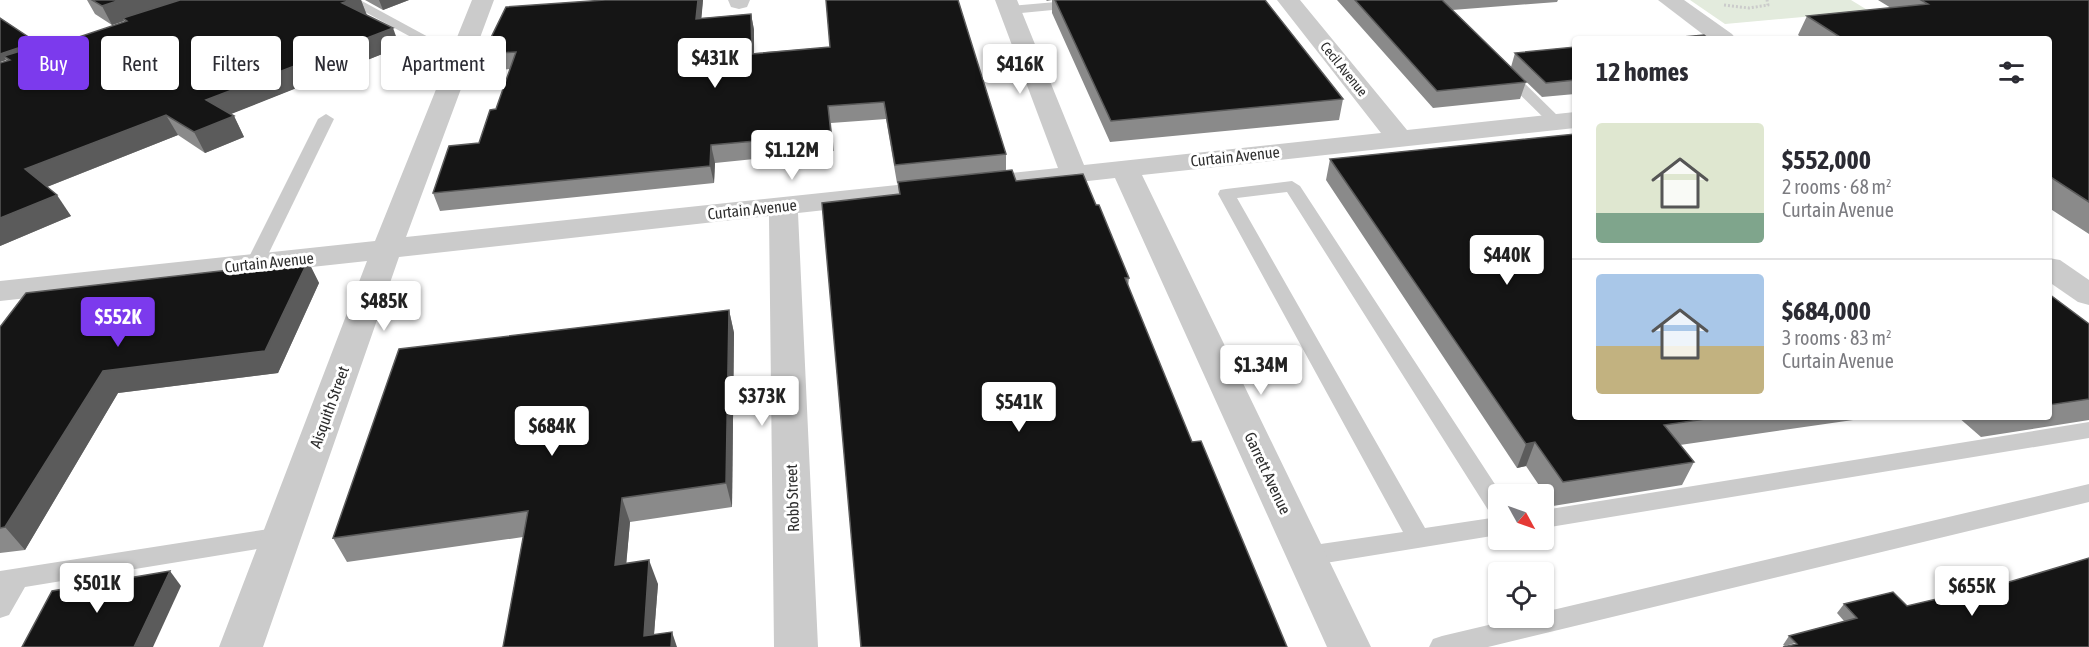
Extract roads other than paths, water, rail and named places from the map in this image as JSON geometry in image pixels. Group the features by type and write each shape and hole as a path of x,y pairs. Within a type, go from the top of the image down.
{"street":[{"name":"Aisquith Street","path":"469,36 483,0"},
{"name":"Cecil Avenue","path":"1288,0 1400,139"},
{"path":"1669,0 1720,36"},
{"path":"1008,5 1074,174"},
{"name":"Aisquith Street","path":"241,647 448,90"},
{"name":"Curtain Avenue","path":"4,296 255,263 1566,121"},
{"name":"Garrett Avenue","path":"1124,168 1349,647"},
{"name":"Robb Street","path":"783,206 796,647"},
{"path":"2052,269 2089,295"}],"lane":[{"path":"350,0 418,36"},
{"path":"1008,5 1091,3"},
{"path":"1498,65 1566,121"},
{"path":"255,263 326,119"},
{"path":"1419,539 1226,194 1292,186 1488,491"},
{"path":"1554,517 2089,430"},
{"path":"1442,647 2089,493"},
{"path":"1307,556 1488,528"},
{"path":"0,608 9,580 282,536"}]}
